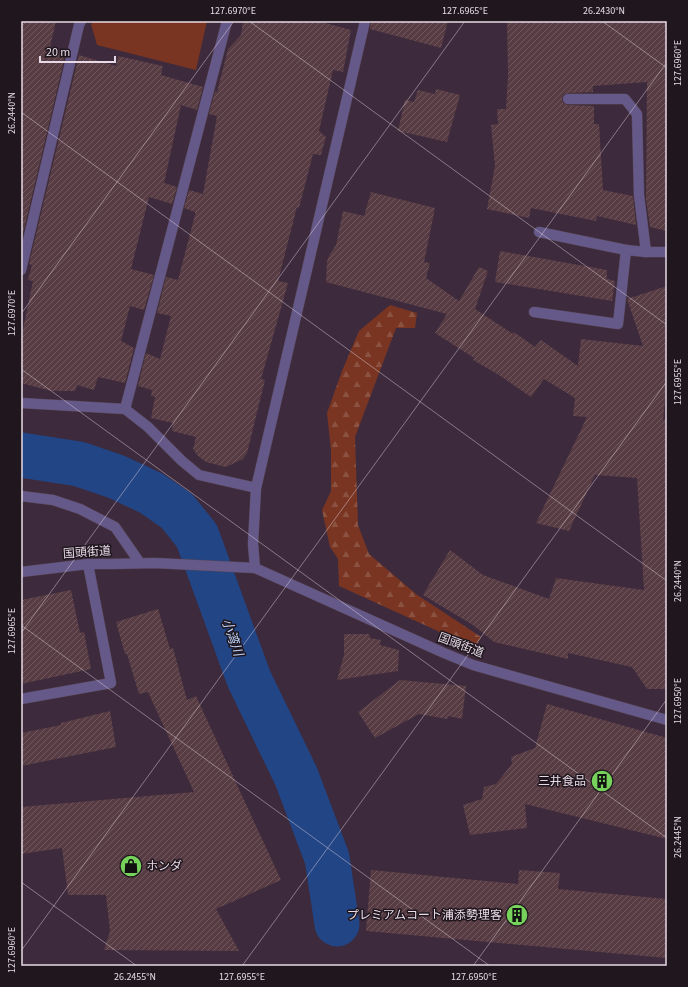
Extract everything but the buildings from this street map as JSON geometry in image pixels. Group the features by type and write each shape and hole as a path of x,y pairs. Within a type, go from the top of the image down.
{"street":[{"path":"21,270 81,21"},
{"path":"125,409 227,21"},
{"path":"255,568 253,544 256,488 365,21"},
{"path":"568,99 625,99 637,114 639,195 646,252"},
{"path":"539,232 626,250 667,252"},
{"path":"534,312 618,324 626,250"},
{"path":"21,403 125,409 148,427 182,461 199,475 256,488"},
{"path":"21,496 54,500 80,509 115,527 140,563"},
{"name":"国頭街道","path":"21,572 88,564 140,563 255,568 444,654 473,665 667,720"},
{"path":"21,699 111,682 88,564"}],"green space":[{"path":"93,21 207,21 196,70 97,45 91,24"},
{"path":"390,305 417,313 415,328 396,328 355,437 358,525 369,554 416,594 481,637 475,648 339,586 338,559 330,547 322,510 331,491 331,450 327,413 342,371 359,331"}],"waterway":[{"name":"小湾川","path":"21,455 79,464 117,477 151,493 177,511 197,536 249,679 296,776 327,858 337,924"}],"place":[{"name":"三井食品","path":"602,781"},
{"name":"ホンダ","path":"131,866"},
{"name":"プレミアムコート浦添勢理客","path":"517,915"}]}
